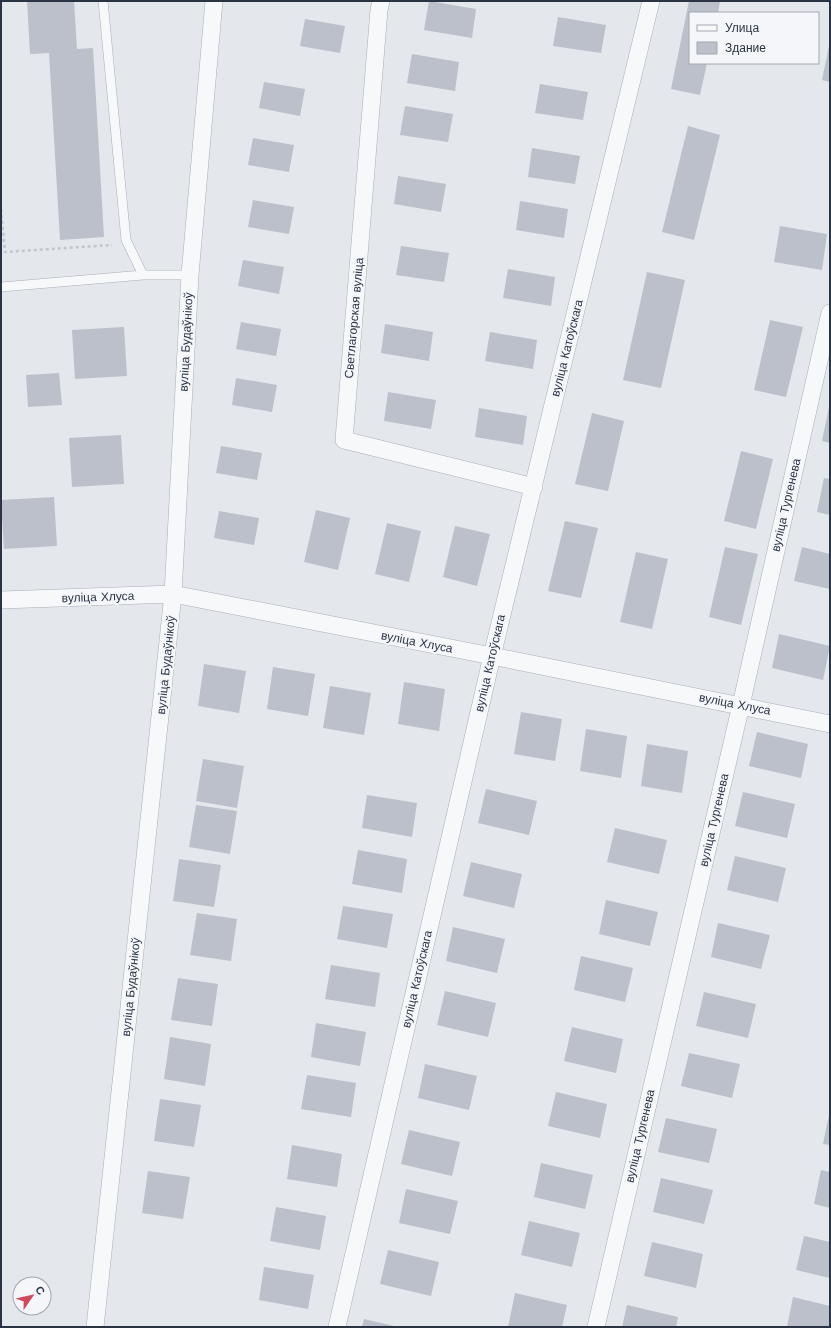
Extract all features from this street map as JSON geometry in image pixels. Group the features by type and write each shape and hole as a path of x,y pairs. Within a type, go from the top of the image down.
{"street":[{"name":"вуліца Будаўнікоў","path":"95,1327 173,594 190,275 214,1"},
{"name":"Светлагорская вуліца","path":"381,1 344,440 534,487"},
{"name":"вуліца Катоўскага","path":"337,1327 492,656 651,1"},
{"name":"вуліца Тургенева","path":"596,1327 741,705 830,313"},
{"name":"вуліца Хлуса","path":"1,600 173,594 741,705 830,724"}],"lane":[{"path":"103,1 126,240 143,275"},
{"path":"1,287 143,275 190,275"}],"path":[{"path":"1,209 5,252"},
{"path":"1,250 5,252 115,245"}],"building":[{"path":"27,1 74,1 77,49 93,48 104,237 60,240 49,53 30,54"},
{"path":"429,1 476,9 472,38 424,30"},
{"path":"689,1 720,1 718,12 689,12 689,64 707,64 700,95 671,89"},
{"path":"558,17 606,25 601,53 553,46"},
{"path":"305,19 345,26 340,53 300,46"},
{"path":"830,46 830,82 822,80"},
{"path":"412,54 459,62 455,91 407,83"},
{"path":"264,82 305,89 300,116 259,108"},
{"path":"540,84 588,92 583,120 535,113"},
{"path":"405,106 453,114 448,142 400,135"},
{"path":"688,126 720,135 694,240 662,232"},
{"path":"253,138 294,145 289,172 248,165"},
{"path":"532,148 580,156 575,184 528,177"},
{"path":"398,176 446,184 441,212 394,204"},
{"path":"253,200 294,207 289,234 248,227"},
{"path":"520,201 568,209 564,238 516,230"},
{"path":"780,226 827,234 822,270 774,262"},
{"path":"401,246 449,253 444,282 396,275"},
{"path":"243,260 284,267 279,294 238,286"},
{"path":"508,269 555,277 551,306 503,298"},
{"path":"647,272 685,280 661,388 623,380"},
{"path":"770,320 803,327 786,397 754,390"},
{"path":"241,322 281,329 276,356 236,349"},
{"path":"385,324 433,332 429,361 381,353"},
{"path":"124,327 127,376 75,379 72,330"},
{"path":"490,332 537,340 533,369 485,361"},
{"path":"59,373 62,405 28,407 26,375"},
{"path":"236,378 277,385 272,412 232,405"},
{"path":"388,392 436,400 431,429 384,421"},
{"path":"830,407 830,443 822,441"},
{"path":"479,408 527,416 523,445 475,437"},
{"path":"592,413 624,421 608,491 575,484"},
{"path":"121,435 124,484 72,487 69,438"},
{"path":"221,446 262,453 257,480 216,473"},
{"path":"741,451 773,459 756,529 724,521"},
{"path":"824,478 830,479 830,515 817,512"},
{"path":"54,497 57,546 4,549 1,500"},
{"path":"316,510 350,518 338,570 304,562"},
{"path":"219,511 259,518 254,545 214,538"},
{"path":"565,521 598,528 581,598 548,591"},
{"path":"387,523 421,531 409,582 375,574"},
{"path":"455,526 490,534 477,586 443,577"},
{"path":"725,547 758,554 741,625 709,617"},
{"path":"802,547 830,554 830,589 794,581"},
{"path":"636,552 668,559 652,629 620,622"},
{"path":"779,634 830,646 823,680 772,668"},
{"path":"204,664 246,671 239,713 198,706"},
{"path":"273,667 315,674 308,716 267,709"},
{"path":"404,682 445,689 439,731 398,724"},
{"path":"330,686 371,693 364,735 323,728"},
{"path":"521,712 562,719 555,761 514,754"},
{"path":"586,729 627,736 621,778 580,771"},
{"path":"757,732 808,744 801,778 749,766"},
{"path":"647,744 688,751 682,793 641,786"},
{"path":"203,759 244,766 237,808 196,801"},
{"path":"486,789 537,801 529,835 478,823"},
{"path":"743,792 795,804 787,838 735,826"},
{"path":"367,795 417,803 412,837 362,828"},
{"path":"196,805 237,811 230,854 189,847"},
{"path":"615,828 667,840 659,874 607,862"},
{"path":"358,850 407,859 402,893 352,884"},
{"path":"735,856 786,868 778,902 727,890"},
{"path":"179,859 221,865 214,907 173,901"},
{"path":"471,862 522,874 514,908 463,896"},
{"path":"606,900 658,912 650,946 599,934"},
{"path":"343,906 393,914 387,948 337,939"},
{"path":"197,913 237,919 231,961 190,955"},
{"path":"718,923 770,935 761,969 711,957"},
{"path":"453,927 505,939 497,973 446,961"},
{"path":"581,956 633,968 625,1002 574,990"},
{"path":"331,965 380,973 375,1007 325,999"},
{"path":"178,978 218,984 212,1026 171,1020"},
{"path":"445,991 496,1003 488,1037 437,1025"},
{"path":"704,992 756,1004 748,1038 696,1026"},
{"path":"316,1023 366,1032 360,1066 311,1057"},
{"path":"572,1027 623,1039 616,1073 564,1061"},
{"path":"170,1037 211,1044 205,1086 164,1079"},
{"path":"689,1053 740,1064 732,1098 681,1086"},
{"path":"425,1064 477,1076 469,1110 418,1098"},
{"path":"307,1075 356,1083 351,1117 301,1109"},
{"path":"556,1092 607,1104 600,1138 548,1126"},
{"path":"160,1099 201,1105 194,1147 154,1141"},
{"path":"830,1115 830,1145 823,1144"},
{"path":"666,1118 717,1129 709,1163 658,1152"},
{"path":"409,1130 460,1142 452,1176 401,1164"},
{"path":"292,1145 342,1154 337,1187 287,1179"},
{"path":"541,1163 593,1175 585,1209 534,1197"},
{"path":"821,1170 830,1172 830,1208 814,1204"},
{"path":"148,1171 190,1177 183,1219 142,1213"},
{"path":"661,1178 713,1190 704,1224 653,1212"},
{"path":"406,1189 458,1201 450,1234 399,1223"},
{"path":"276,1207 326,1216 320,1250 270,1241"},
{"path":"529,1221 580,1233 572,1267 521,1255"},
{"path":"804,1236 830,1242 830,1278 796,1270"},
{"path":"652,1242 703,1254 696,1288 644,1276"},
{"path":"388,1250 439,1262 431,1296 380,1284"},
{"path":"264,1267 314,1275 308,1309 259,1300"},
{"path":"515,1293 567,1305 562,1327 508,1327"},
{"path":"793,1297 830,1306 830,1327 787,1327"},
{"path":"627,1305 678,1317 676,1327 622,1327"},
{"path":"364,1319 394,1326 394,1327 362,1327"}]}
